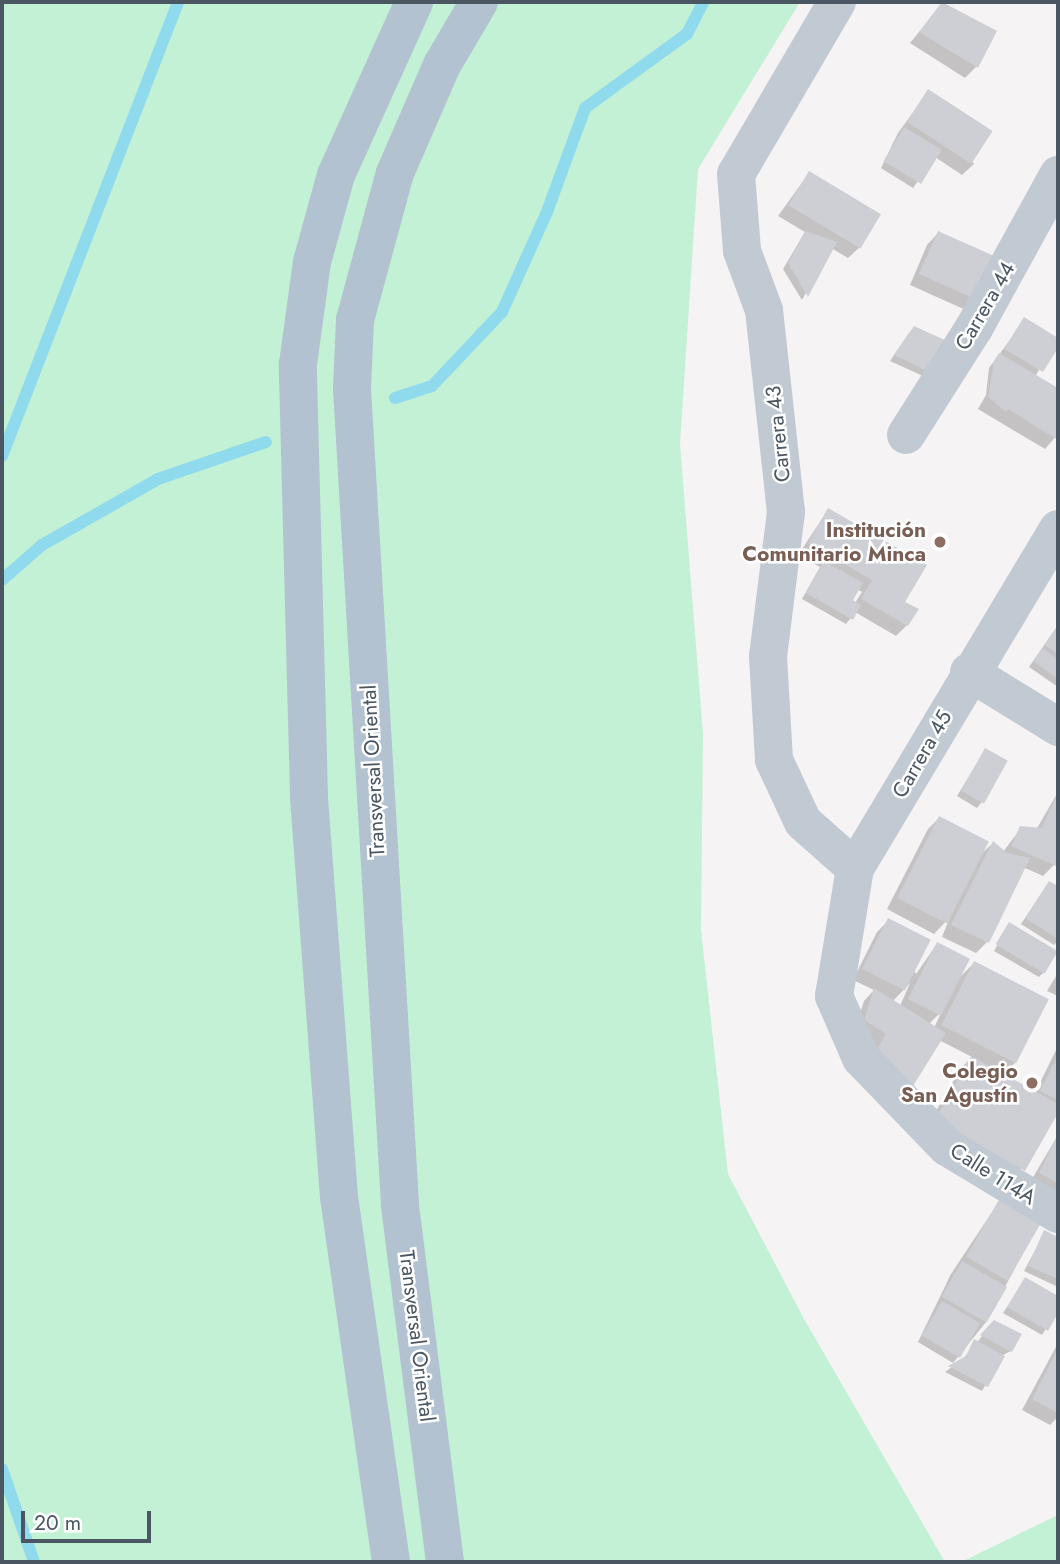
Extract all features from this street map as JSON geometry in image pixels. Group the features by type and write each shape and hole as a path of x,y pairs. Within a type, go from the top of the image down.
{"main road":[{"path":"391,1562 339,1197 309,796 298,364 312,261 336,175 414,2"},
{"name":"Transversal Oriental","path":"445,1562 400,1204 352,389 355,320 395,173 442,65 479,2"}],"street":[{"name":"Carrera 43","path":"837,2 736,174 742,251 764,310 786,512 768,656 774,760 803,822 855,868"},
{"name":"Carrera 44","path":"906,435 974,328 1058,175"},
{"name":"Carrera 45","path":"834,996 855,868 1058,529"},
{"path":"970,672 1058,727"},
{"name":"Calle 114A","path":"834,996 861,1058 947,1147 1058,1214"}],"green space":[{"path":"2,2 800,2 698,169 680,444 703,734 701,930 728,1174 804,1319 945,1562 2,1562"},
{"path":"1058,1515 1058,1562 961,1562"}],"building":[{"path":"942,2 997,31 978,68 919,32"},
{"path":"928,89 993,131 971,164 907,122"},
{"path":"904,127 942,150 921,184 883,161"},
{"path":"809,171 881,214 860,249 788,205"},
{"path":"805,231 837,242 808,297 788,263"},
{"path":"938,231 999,258 980,301 919,274"},
{"path":"1024,317 1058,338 1058,348 1043,372 1004,349"},
{"path":"914,326 947,341 929,372 894,355"},
{"path":"999,353 1058,388 1058,440 1008,409 1006,412 988,397 994,361"},
{"path":"828,508 927,565 905,602 919,609 908,626 861,599 872,580 808,543"},
{"path":"824,561 863,583 853,600 861,605 853,620 806,593"},
{"path":"1058,625 1058,654 1045,645"},
{"path":"1042,648 1058,659 1058,679 1033,661"},
{"path":"985,748 1008,761 984,803 961,791"},
{"path":"1058,792 1056,866 1011,846 1020,826 1042,828"},
{"path":"939,816 989,841 947,923 897,898"},
{"path":"993,841 1007,853 1030,858 989,943 951,925"},
{"path":"1049,881 1058,886 1058,939 1025,918"},
{"path":"888,918 931,940 905,991 862,969"},
{"path":"1009,922 1058,951 1044,974 996,944"},
{"path":"937,942 970,959 941,1016 908,999"},
{"path":"974,961 1049,999 1016,1063 941,1025"},
{"path":"874,988 946,1033 913,1086 871,1059 886,1034 864,1020"},
{"path":"1058,1055 1058,1100 1040,1091"},
{"path":"971,1056 1058,1104 1058,1113 1025,1171 934,1121"},
{"path":"1058,1134 1058,1183 1039,1173"},
{"path":"1004,1191 1046,1215 1008,1281 966,1257"},
{"path":"1044,1230 1058,1237 1058,1279 1028,1266"},
{"path":"962,1261 1007,1287 987,1323 942,1297"},
{"path":"1025,1277 1058,1296 1058,1313 1048,1331 1007,1307"},
{"path":"942,1301 980,1323 960,1358 922,1336"},
{"path":"994,1320 1022,1334 1012,1352 980,1335"},
{"path":"974,1339 1005,1356 988,1387 948,1366 966,1356"},
{"path":"1058,1349 1058,1413 1032,1399"}],"waterway":[{"path":"2,456 178,2"},
{"path":"395,398 432,386 502,312 547,212 585,108 687,34 703,2"},
{"path":"2,580 42,545 158,479 266,442"},
{"path":"2,1469 34,1562"}],"place":[{"name":"Institución Comunitario Minca","path":"940,542"},
{"name":"Colegio San Agustín","path":"1032,1083"}]}
